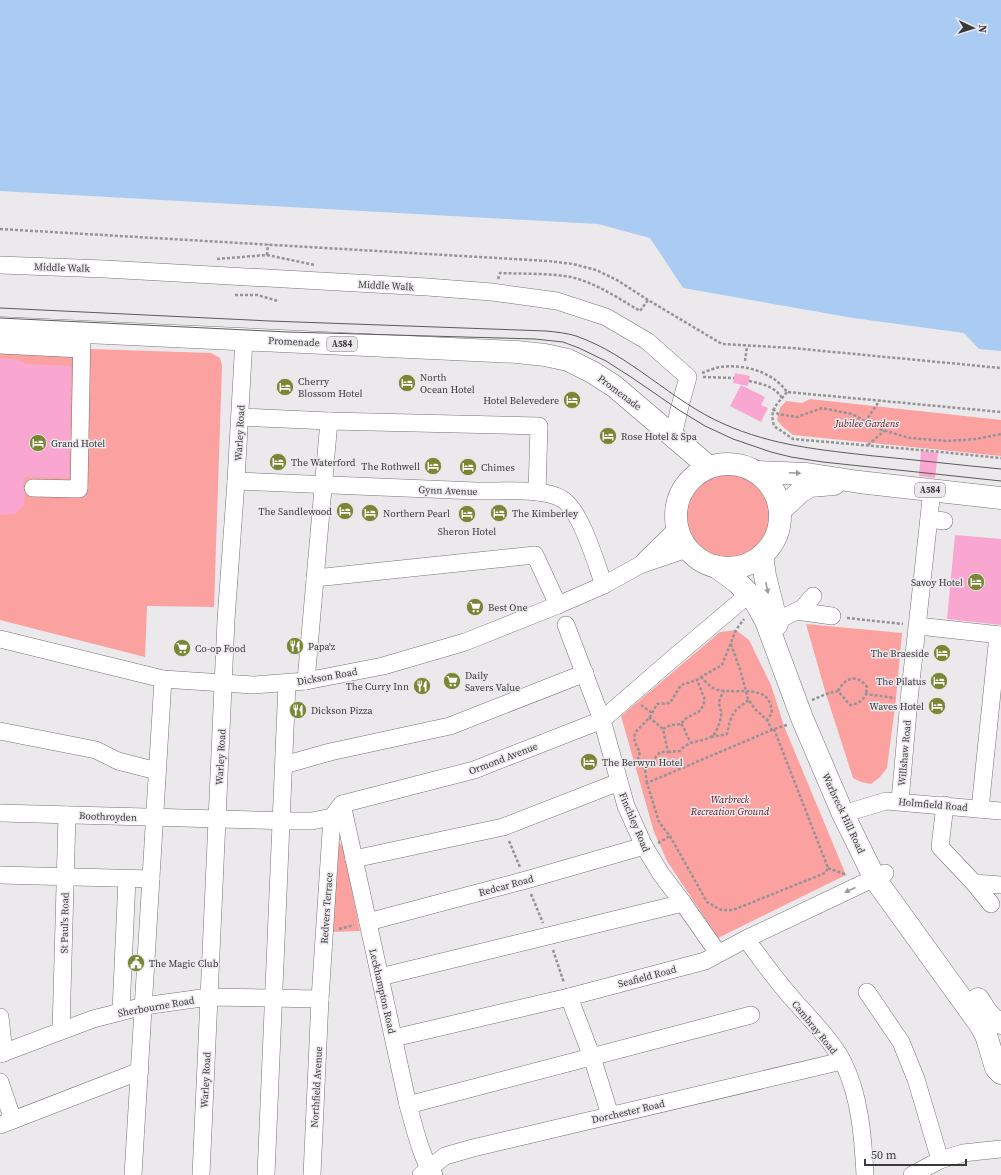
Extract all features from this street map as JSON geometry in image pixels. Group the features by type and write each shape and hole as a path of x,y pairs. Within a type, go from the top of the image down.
{"main road":[{"name":"Promenade","path":"0,328 81,340 244,339 517,352 545,355 568,360 592,372 614,386 709,467"},
{"name":"Promenade","path":"667,431 680,459 687,483"},
{"name":"A584","path":"725,464 741,465 756,472 768,482 776,496 780,510 776,535 770,546 762,555 751,563 726,568 715,566 700,560 687,549 681,539 677,529 676,517 677,505 681,493 687,483 697,474 709,467 725,464"},
{"name":"A584","path":"756,472 807,474 859,482 1001,498"},
{"name":"A584","path":"780,510 800,492 810,486 859,482"},
{"name":"Warbreck Hill Road","path":"762,555 765,576 776,621 848,812"},
{"name":"Warbreck Hill Road","path":"715,566 737,582 756,603 766,621 794,700 880,876 979,1023 986,1035 997,1070"},
{"name":"Warbreck Hill Road","path":"880,876 990,1016 998,1023 1001,1023"},
{"name":"Warbreck Hill Road","path":"997,1070 995,1039 1001,1032"}],"street":[{"name":"Middle Walk","path":"0,265 113,269 492,292 557,301 606,317 647,341 688,377"},
{"name":"Warley Road","path":"201,1175 226,620 244,339"},
{"path":"0,345 81,340 79,489 33,488"},
{"path":"667,431 679,410 688,377"},
{"path":"240,417 329,421 539,426 537,492"},
{"path":"306,681 329,421"},
{"name":"Gynn Avenue","path":"236,481 493,492 537,492 551,494 563,499 572,507 579,518 604,585"},
{"name":"Willshaw Road","path":"900,801 909,700 918,626 937,520 932,490"},
{"name":"Dickson Road","path":"640,565 677,529"},
{"name":"Dickson Road","path":"0,639 163,679 253,685 306,681 383,666 464,642 604,585 640,565 687,549"},
{"path":"315,578 536,555 558,605"},
{"name":"Ormond Avenue","path":"216,820 312,821 337,810 474,770 602,720 749,594"},
{"path":"776,621 803,608 813,596"},
{"path":"796,611 832,616"},
{"name":"Finchley Road","path":"566,625 602,720 626,806 651,844 661,874 718,953"},
{"path":"918,626 1000,635 980,809"},
{"path":"284,765 330,752 450,726 585,673"},
{"path":"133,1175 163,679"},
{"path":"266,1175 287,683"},
{"path":"0,731 96,750 118,761 157,771"},
{"path":"354,859 503,827 619,782"},
{"name":"Holmfield Road","path":"848,812 886,801 900,801 1001,811"},
{"path":"946,805 940,847 974,883 991,904"},
{"name":"Leckhampton Road","path":"337,810 354,859 408,1104 428,1173"},
{"name":"Redvers Terrace","path":"320,999 337,810"},
{"name":"Boothroyden","path":"0,813 216,820"},
{"name":"St Paul's Road","path":"61,1031 67,815"},
{"name":"Redcar Road","path":"368,922 526,880 651,844"},
{"path":"0,875 151,879"},
{"name":"Seafield Road","path":"394,1038 570,997 705,961 746,939 880,876"},
{"path":"121,1011 127,879"},
{"path":"974,883 1001,885"},
{"path":"380,977 683,903"},
{"name":"Cambray Road","path":"746,939 778,982 828,1040 842,1061 855,1096 860,1121 865,1175"},
{"path":"867,992 901,1042 916,1079 940,1160"},
{"name":"Sherbourne Road","path":"2,1054 93,1019 144,1006 209,997 320,999"},
{"path":"570,997 592,1057 610,1115"},
{"name":"Northfield Avenue","path":"312,1175 320,999"},
{"path":"408,1104 751,1015"},
{"path":"0,1017 2,1054"},
{"name":"Dorchester Road","path":"428,1173 445,1156 610,1115 842,1061"},
{"path":"0,1082 6,1122 140,1071"},
{"path":"912,1175 940,1160 963,1153 1001,1149"}],"path":[{"path":"492,292 500,273 544,274 571,278 597,286 640,311 648,300"},
{"path":"235,295 257,295 278,301"},
{"path":"745,361 747,346"},
{"path":"688,377 718,367 732,366 768,375 781,383 787,392"},
{"path":"688,377 713,376 734,378"},
{"path":"749,381 772,387 782,398"},
{"path":"787,392 773,409 772,417 774,426 793,439 1001,458"},
{"path":"787,392 1001,412"},
{"path":"865,422 880,400"},
{"path":"773,409 778,414 797,417 822,408 852,414 884,431 910,438 947,441 976,439 1001,434"},
{"path":"868,445 884,431"},
{"path":"832,616 918,626"},
{"path":"736,630 722,665 697,680 681,685 670,702 657,704 652,713 636,732 634,742 640,752 638,759 645,770 647,783 659,822 670,836 707,902 721,910 733,910 826,873 828,868"},
{"path":"731,643 749,700 755,709 767,720 773,730 828,868 846,875"},
{"path":"701,677 712,687 724,691 762,693 769,700 772,713 767,720"},
{"path":"806,702 838,691 842,684 848,679 863,681 867,687 863,700 860,703 850,705 838,691"},
{"path":"663,729 671,725 682,724 685,720 701,710 705,700 697,680"},
{"path":"711,737 715,733 720,718 721,713 719,703 724,691"},
{"path":"866,694 909,700"},
{"path":"645,770 660,752 680,751 683,746 691,742 727,734 730,718 737,708 749,700"},
{"path":"637,702 652,713"},
{"path":"649,717 663,729 668,752"},
{"path":"682,724 685,729 686,736 691,742"},
{"path":"647,783 784,726"},
{"path":"503,827 526,880"},
{"path":"651,844 670,836"},
{"path":"325,932 368,922"}],"green space":[{"path":"0,346 211,353 220,358 222,366 214,607 147,606 145,657 0,620"},
{"name":"Jubilee Gardens","path":"810,399 1001,420 1001,456 793,435 777,420 780,408 786,401 802,403"},
{"path":"728,473 744,476 752,480 764,492 768,500 771,516 768,532 764,540 752,552 744,556 728,559 712,556 704,552 692,540 688,532 685,516 688,500 692,492 704,480 712,476"},
{"path":"806,624 902,633 896,699 887,768 880,777 871,784 861,782 853,778 826,694"},
{"name":"Warbreck Recreation Ground","path":"736,630 749,640 771,685 784,726 846,875 718,938 667,861 654,832 621,716 720,632"},
{"path":"338,842 343,846 360,931 332,932"}],"water":[{"path":"0,0 1001,0 1001,351 979,349 964,333 853,318 683,288 650,238 598,224 0,191"}],"building":[{"name":"Grand Hotel","path":"0,358 19,360 26,364 71,366 69,478 25,477 23,487 25,493 24,505 15,514 0,515"},
{"path":"735,373 750,376 748,386 733,383"},
{"path":"741,385 765,397 761,405 768,408 761,422 730,406"},
{"path":"921,451 938,453 935,478 919,476"},
{"name":"Savoy Hotel","path":"955,535 1001,539 1001,625 947,619"}],"tram line":[{"path":"0,308 565,333 596,344 633,366 686,403 705,414 724,424 761,437 798,446 836,452 1001,469"},
{"path":"0,318 288,332 535,339 563,342 606,361 705,426 733,439 771,452 823,462 1001,481"}],"place":[{"name":"North Ocean Hotel","path":"407,383"},
{"name":"Cherry Blossom Hotel","path":"285,387"},
{"name":"Hotel Belevedere","path":"572,400"},
{"name":"Rose Hotel & Spa","path":"608,436"},
{"name":"Grand Hotel","path":"38,443"},
{"name":"The Waterford","path":"278,462"},
{"name":"The Rothwell","path":"433,466"},
{"name":"Chimes","path":"468,467"},
{"name":"The Sandlewood","path":"345,511"},
{"name":"Northern Pearl","path":"370,513"},
{"name":"The Kimberley","path":"499,513"},
{"name":"Sheron Hotel","path":"467,514"},
{"name":"Savoy Hotel","path":"976,582"},
{"name":"Best One","path":"475,607"},
{"name":"Papa'z","path":"295,646"},
{"name":"Co-op Food","path":"182,648"},
{"name":"The Braeside","path":"942,653"},
{"name":"Daily Savers Value","path":"452,681"},
{"name":"The Pilatus","path":"939,681"},
{"name":"The Curry Inn","path":"422,686"},
{"name":"Waves Hotel","path":"937,706"},
{"name":"Dickson Pizza","path":"298,710"},
{"name":"The Berwyn Hotel","path":"589,762"},
{"name":"The Magic Club","path":"136,963"}]}
